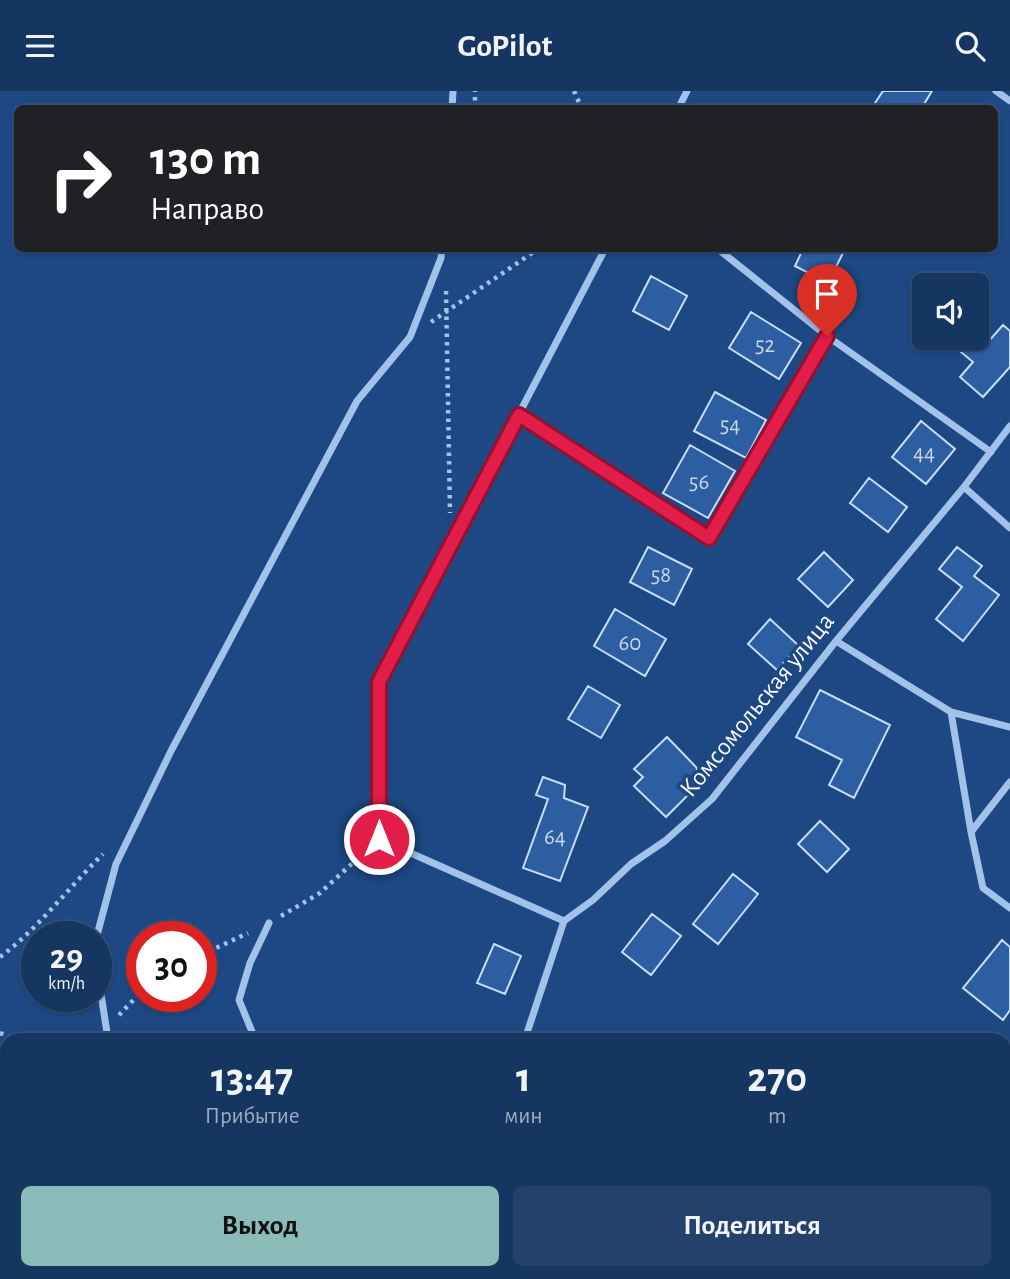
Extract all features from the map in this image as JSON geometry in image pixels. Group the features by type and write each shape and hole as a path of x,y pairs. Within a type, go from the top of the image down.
{"street":[{"path":"996,91 1010,101"},
{"path":"101,921 116,864 171,751 357,401 410,337 442,252"},
{"path":"527,1033 564,921 379,839 379,682 603,252"},
{"path":"722,252 827,336 991,452"},
{"path":"519,415 709,538 827,336"},
{"name":"Комсомольская улица","path":"564,921 631,864 665,841 712,799 836,641 964,487 1010,426"},
{"path":"964,487 1010,528"},
{"path":"836,641 951,712 1010,727"},
{"path":"951,712 983,888 1010,908"},
{"path":"971,832 1010,782"},
{"path":"253,1033 239,1000 250,963 269,923"},
{"path":"104,1012 107,1033"}],"path":[{"path":"410,337 534,252"},
{"path":"446,289 450,545"},
{"path":"217,947 269,923 320,893 379,839"},
{"path":"0,957 19,943 70,885 108,849"},
{"path":"107,1029 126,1008"}],"building":[{"path":"883,91 932,91 923,105 874,105"},
{"path":"802,252 844,252 828,283 795,266"},
{"path":"651,276 687,296 669,330 633,311"},
{"path":"751,312 801,343 779,379 729,348"},
{"path":"1003,325 1010,331 1010,367 983,397 960,377 973,362 958,350 989,350 989,341"},
{"path":"715,392 766,420 746,458 694,431"},
{"path":"921,421 955,449 926,484 892,457"},
{"path":"690,445 735,471 708,518 663,493"},
{"path":"869,478 907,507 888,532 850,503"},
{"path":"648,547 692,569 674,605 630,582"},
{"path":"957,547 982,566 974,576 999,595 963,641 936,619 962,587 939,569"},
{"path":"824,552 853,580 828,607 798,579"},
{"path":"615,609 666,639 645,676 594,646"},
{"path":"770,619 799,646 777,670 748,644"},
{"path":"588,686 620,705 601,738 568,719"},
{"path":"820,690 890,725 854,798 829,785 842,760 796,737"},
{"path":"667,737 697,768 693,790 666,817 634,786 643,777 634,769"},
{"path":"543,777 565,785 564,798 588,807 560,881 523,868 548,799 536,795"},
{"path":"820,821 849,849 827,872 798,844"},
{"path":"733,874 758,894 718,944 693,924"},
{"path":"652,914 681,936 651,975 622,952"},
{"path":"1002,940 1010,947 1010,1010 1003,1020 963,988"},
{"path":"494,944 521,956 505,994 477,983"}],"route":[{"path":"379,839 379,682 519,415 709,538 827,336"}]}
